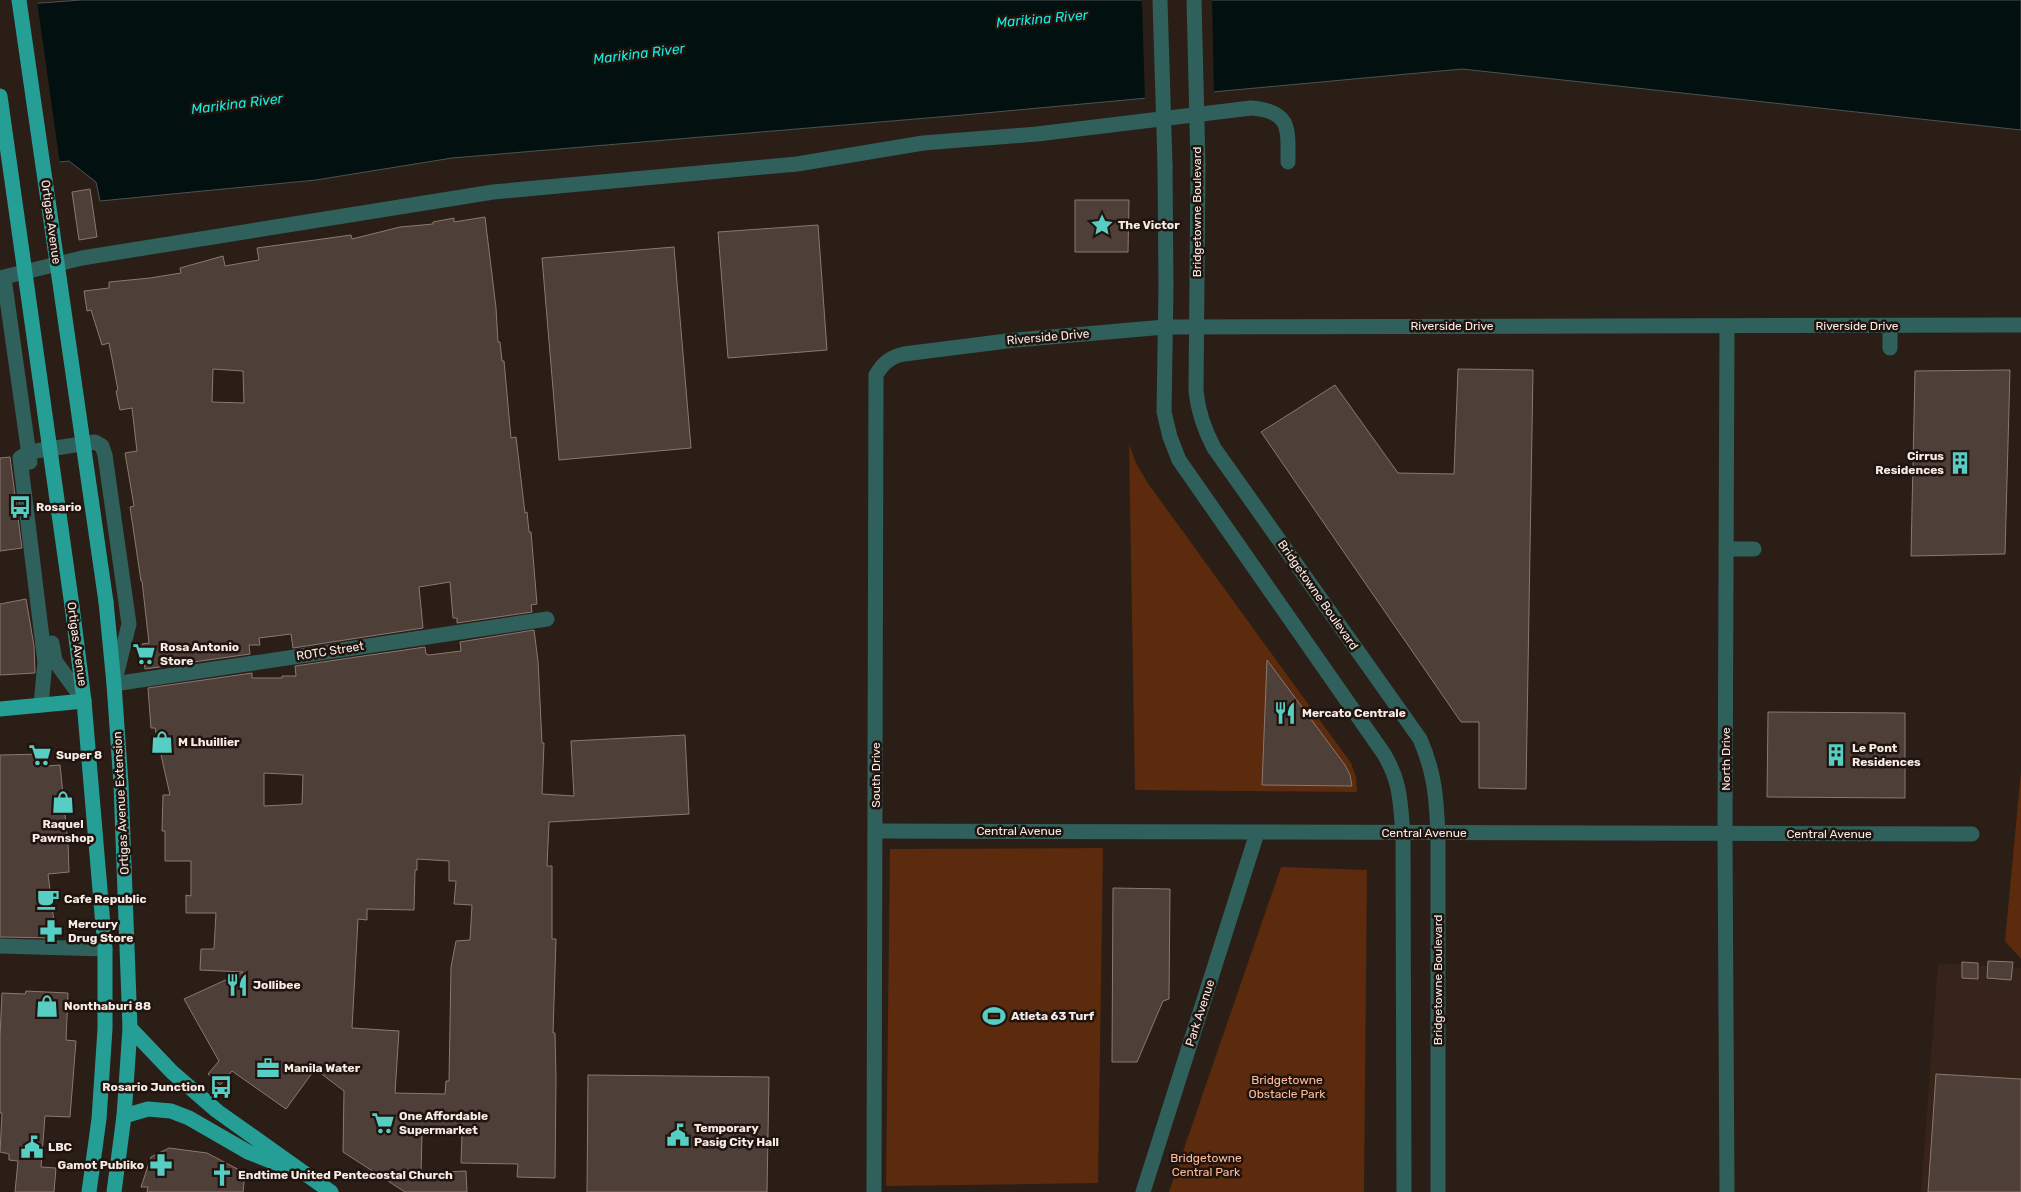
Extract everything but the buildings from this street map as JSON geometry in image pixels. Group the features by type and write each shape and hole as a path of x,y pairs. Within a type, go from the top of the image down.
{"main road":[{"name":"Ortigas Avenue","path":"19,0 106,602 114,684"},
{"name":"Ortigas Avenue","path":"0,96 84,701"},
{"name":"Ortigas Avenue Extension","path":"114,684 121,784 130,1028 124,1116 114,1192"},
{"path":"0,709 84,701 104,949 105,1029 99,1119 89,1192"},
{"path":"130,1028 172,1072 211,1105 331,1192"},
{"path":"124,1116 148,1109 171,1111 189,1118 248,1152 303,1173"}],"street":[{"path":"1160,0 1165,166 1164,412 1170,437 1179,460 1394,771 1400,790 1403,834 1404,1192"},
{"name":"Bridgetowne Boulevard","path":"1194,0 1198,165 1196,327 1196,391 1198,410 1214,448 1420,739 1430,762 1435,786 1438,833 1438,1192"},
{"path":"2,278 82,258 493,192 797,164 923,143 1037,134 1251,108 1268,109 1278,115 1285,124 1288,137 1288,162"},
{"name":"Ortigas Avenue","path":"2,278 29,452 54,661 84,701"},
{"name":"Riverside Drive","path":"886,361 894,356 904,354 1015,340 1165,327 2021,325"},
{"name":"North Drive","path":"1726,326 1725,833 1727,1192"},
{"path":"1890,326 1890,348"},
{"name":"South Drive","path":"874,1192 876,375 886,361"},
{"path":"29,452 95,442 102,446 105,455 129,624 114,684"},
{"name":"Ortigas Avenue","path":"29,452 20,458 45,662 41,705"},
{"path":"1726,549 1754,549"},
{"name":"ROTC Street","path":"114,684 546,619"},
{"name":"Central Avenue","path":"876,831 1403,834 1972,834"},
{"name":"Park Avenue","path":"1143,1192 1257,833"},
{"path":"0,946 104,949"}],"shaded area":[{"path":"1938,963 2021,968 2021,1192 1921,1192"}],"green space":[{"path":"1129,444 1136,463 1147,482 1351,763 1356,777 1357,792 1135,790"},
{"path":"2021,771 2021,959 2005,941"},
{"name":"Atleta 63 Turf","path":"1103,848 1098,1183 886,1186 890,849"},
{"name":"Bridgetowne Obstacle Park","path":"1281,867 1367,870 1364,1192 1169,1192"}],"water":[{"name":"Marikina River","path":"81,0 2021,0 2021,130 1462,69 963,115 452,158 316,180 100,201 96,182 69,161 0,168 0,6"}],"pier":[{"path":"1142,0 1212,0 1214,94 1145,101"},
{"path":"37,1 60,164 0,171 0,3"}],"place":[{"name":"The Victor","path":"1102,225"},
{"name":"Cirrus Residences","path":"1960,463"},
{"name":"Rosario","path":"20,507"},
{"name":"Rosa Antonio Store","path":"144,654"},
{"name":"Mercato Centrale","path":"1285,713"},
{"name":"M Lhuillier","path":"162,742"},
{"name":"Super 8","path":"40,755"},
{"name":"Le Pont Residences","path":"1836,755"},
{"name":"Raquel Pawnshop","path":"63,802"},
{"name":"Cafe Republic","path":"48,899"},
{"name":"Mercury Drug Store","path":"51,931"},
{"name":"Jollibee","path":"237,985"},
{"name":"Nonthaburi 88","path":"47,1006"},
{"name":"Atleta 63 Turf","path":"994,1016"},
{"name":"Manila Water","path":"268,1068"},
{"name":"Rosario Junction","path":"221,1087"},
{"name":"One Affordable Supermarket","path":"383,1123"},
{"name":"Temporary Pasig City Hall","path":"678,1135"},
{"name":"LBC","path":"32,1147"},
{"name":"Gamot Publiko","path":"161,1165"},
{"name":"Endtime United Pentecostal Church","path":"222,1175"}],"park label":[{"name":"Bridgetowne Central Park","path":"1206,1165"}]}
